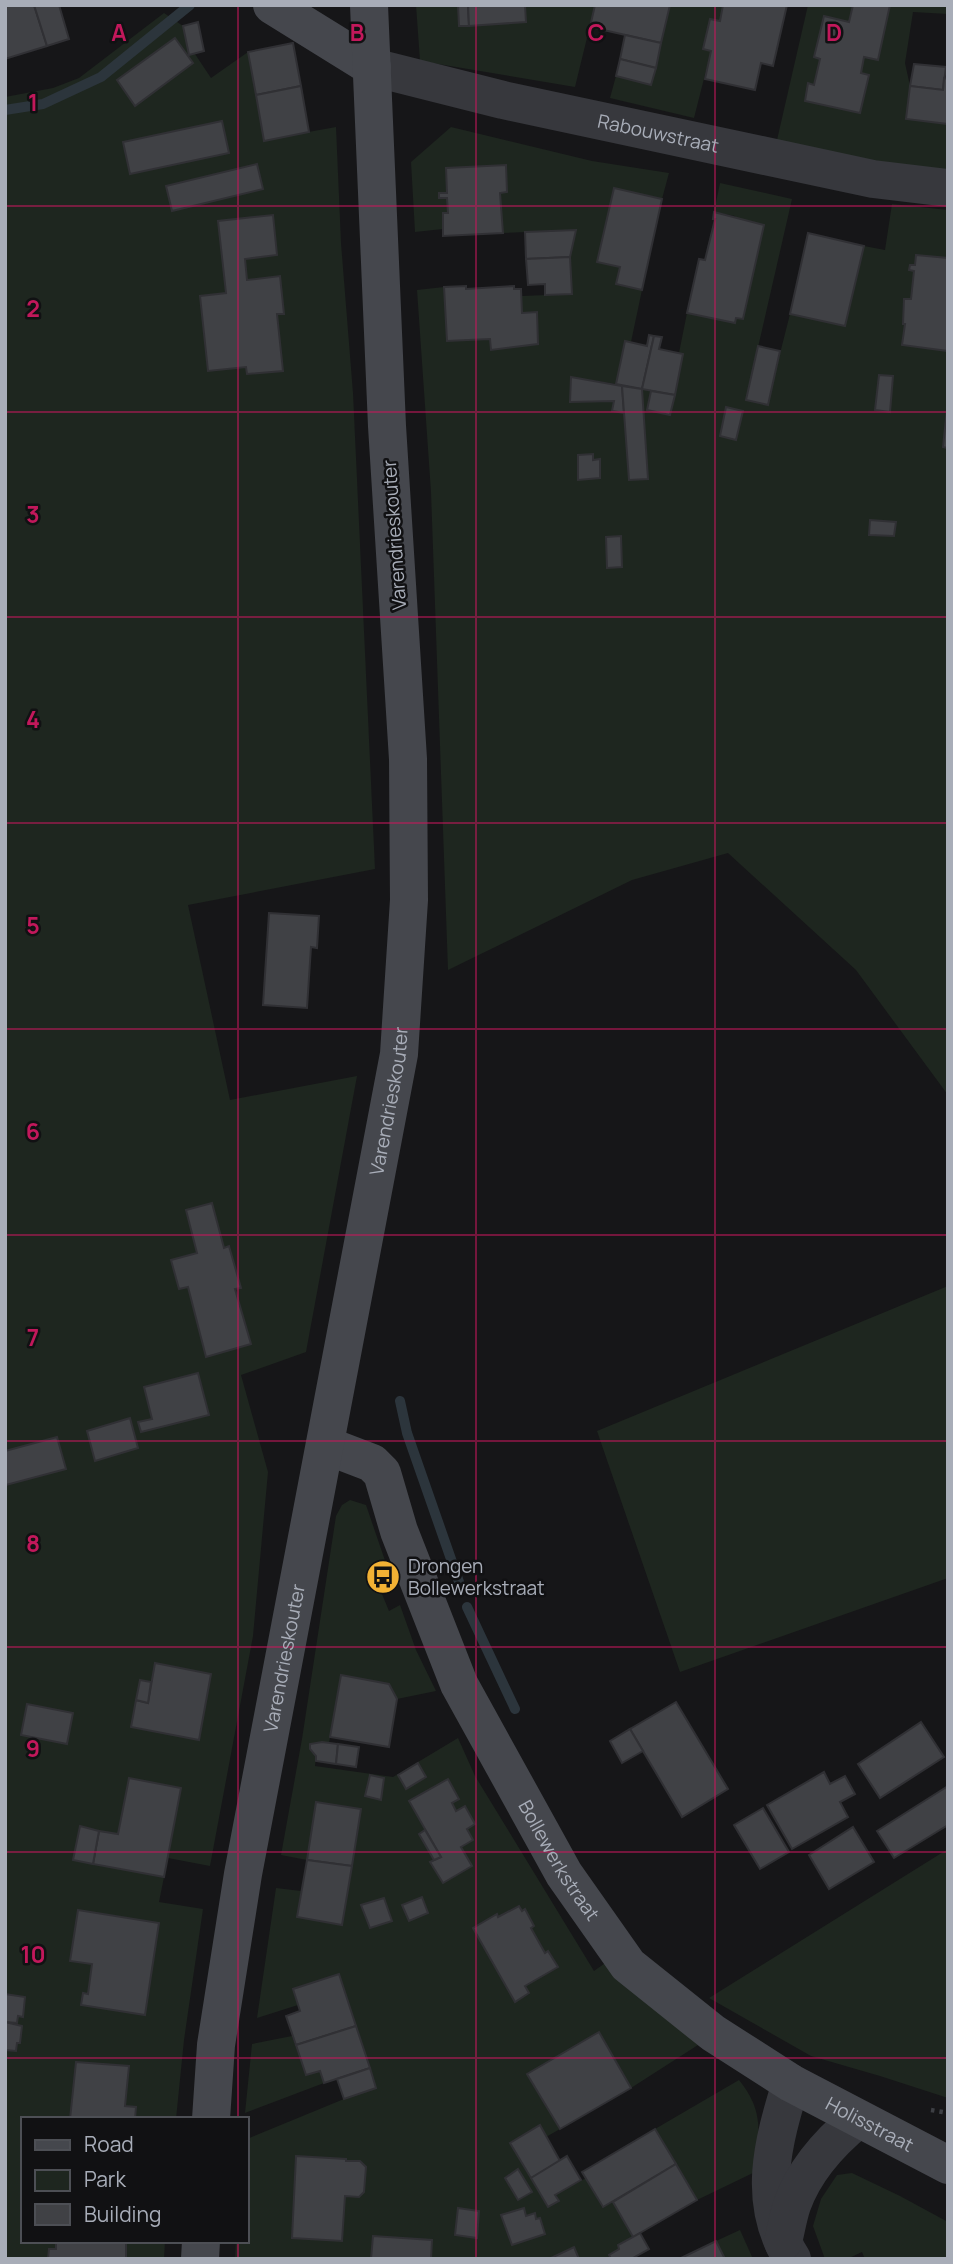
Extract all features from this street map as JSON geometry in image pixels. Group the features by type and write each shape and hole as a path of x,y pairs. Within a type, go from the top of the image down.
{"street":[{"path":"272,5 372,67"},
{"name":"Varendrieskouter","path":"211,2117 216,2045 243,1874 399,1054 409,900 408,759 387,426 369,5"},
{"name":"Rabouwstraat","path":"372,67 503,100 873,179 948,188"},
{"name":"Bollewerkstraat","path":"325,1444 372,1464 382,1473 399,1531 458,1684 564,1874 628,1965 713,2033 791,2083"},
{"path":"787,2251 769,2190 775,2138 791,2083"},
{"name":"Holisstraat","path":"791,2083 948,2165"},
{"path":"787,2251 792,2204 808,2173 834,2140 858,2119"}],"green space":[{"path":"416,5 458,5 460,26 525,22 525,5 595,5 575,87 420,61"},
{"path":"670,5 723,5 720,21 710,19 703,49 711,51 694,118 610,98 616,76 651,84"},
{"path":"808,5 948,5 948,14 913,12 905,63 910,86 906,119 948,124 948,172 902,167 777,140"},
{"path":"164,13 183,26 189,55 195,54 211,78 248,52 264,140 336,127 341,243 353,393 375,869 188,905 230,1100 357,1076 306,1352 241,1375 268,1472 253,1636 210,1866 168,1858 129,1778 118,1834 80,1827 73,1860 164,1877 159,1902 203,1909 184,2040 176,2117 133,2117 125,2106 128,2066 76,2062 70,2117 21,2117 21,2243 56,2243 56,2249 49,2249 48,2259 5,2259 5,2050 16,2051 18,2016 23,2017 25,1997 5,1994 5,97 53,88 79,78","holes":["174,38 193,63 136,105 118,80","257,164 172,211 166,186","273,215 277,255 245,259 247,280 280,276 283,314 277,314 282,371 247,374 246,367 209,370 200,296 226,293 218,221","212,1203 224,1248 230,1247 241,1287 235,1289 250,1344 206,1356 188,1287 179,1289 171,1260 197,1253 186,1210","78,1911 159,1923 145,2014 81,2005 83,1993 88,1994 92,1964 70,1960"]},
{"path":"451,127 592,161 669,173 662,199 615,188 620,267 617,285 642,290 631,342 625,342 616,384 571,377 593,400 614,401 612,411 624,413 629,479 648,478 642,389 651,391 647,410 670,415 683,355 679,353 687,313 734,323 736,318 743,319 735,216 714,212 720,183 792,199 746,400 767,405 790,314 845,326 864,246 885,250 892,204 948,210 948,258 916,255 915,265 910,265 909,270 914,271 911,299 904,299 902,345 948,351 948,400 943,447 947,448 948,457 948,1095 856,970 728,853 632,880 448,970 431,492 417,290 444,287 447,341 490,339 491,350 538,344 537,313 522,313 522,296 572,294 570,257 576,230 503,233 500,193 507,192 505,165 446,168 447,193 439,194 439,198 447,198 448,213 443,214 443,229 415,232 411,162","holes":["593,454 593,460 600,459 600,478 578,480 578,455","620,536 622,567 608,568 606,537"]},
{"path":"948,1286 948,1578 680,1672 597,1431"},
{"path":"350,1500 366,1505 391,1578 377,1582 389,1611 400,1605 416,1650 436,1691 397,1699 389,1684 341,1676 329,1743 310,1745 316,1756 315,1766 393,1777 398,1774 458,1738 475,1776 594,1971 608,1961 698,2045 631,2088 599,2032 528,2074 560,2129 546,2137 510,2144 548,2207 559,2201 555,2195 586,2178 602,2207 613,2202 633,2237 618,2245 619,2249 609,2255 611,2259 579,2259 574,2247 549,2259 431,2259 431,2240 373,2236 371,2259 235,2259 236,2243 248,2243 248,2139 376,2088 339,1974 298,2005 257,2018 276,1888 301,1891 297,1917 341,1925 316,1802 307,1860 281,1855 302,1739 336,1516 342,1505","holes":["418,1763 426,1777 406,1789 398,1774","370,1775 384,1778 380,1800 365,1796","448,1780 459,1799 452,1803 456,1811 465,1807 475,1824 467,1829 473,1840 461,1847 472,1866 443,1883 430,1863 441,1857 409,1801","422,1897 428,1913 409,1921 402,1905","518,1906 522,1911 525,1910 534,1926 531,1928 545,1953 548,1951 557,1967 525,1986 529,1994 515,2002 473,1929","297,2156 360,2161 366,2167 364,2192 359,2197 345,2196 341,2241 292,2238","517,2170 532,2192 518,2200 505,2178","458,2208 479,2211 476,2237 455,2235","524,2208 526,2216 535,2213 536,2219 540,2218 545,2234 512,2245 501,2215"]},
{"path":"948,1849 948,2098 811,2056 709,1998"},
{"path":"292,2036 306,2075 320,2071 324,2083 245,2113 252,2044"},
{"path":"739,2080 757,2113 759,2135 755,2172 697,2200 655,2129"},
{"path":"852,2173 948,2222 948,2259 865,2259 862,2252 847,2259 825,2259 813,2226 821,2199 837,2175"},
{"path":"740,2230 753,2259 725,2259 716,2241"},
{"path":"126,2243 165,2243 164,2259 126,2259"}],"building":[{"path":"5,5 34,5 47,46 5,59"},
{"path":"34,5 59,5 69,39 47,46"},
{"path":"458,5 468,5 469,26 459,26"},
{"path":"468,5 525,5 526,22 469,26"},
{"path":"595,5 670,5 661,43 590,27"},
{"path":"723,5 787,5 773,66 761,63 755,90 705,79 711,51 703,49 710,19 720,21"},
{"path":"853,5 890,5 878,60 864,57 861,73 869,75 860,113 805,101 808,83 814,85 820,59 814,57 824,16 849,22"},
{"path":"198,22 204,51 189,55 183,26"},
{"path":"625,35 661,43 656,68 620,59"},
{"path":"175,38 193,63 135,106 117,80"},
{"path":"293,43 301,86 256,95 248,52"},
{"path":"620,59 656,68 651,85 616,76"},
{"path":"914,64 946,67 943,90 910,86"},
{"path":"944,78 948,79 948,124 906,119 910,86 943,90"},
{"path":"301,86 309,132 264,141 256,95"},
{"path":"222,121 229,153 130,174 123,142"},
{"path":"257,164 263,189 172,211 166,186"},
{"path":"506,165 507,192 500,193 503,233 443,236 443,213 448,213 447,198 439,198 439,193 447,193 446,168"},
{"path":"614,188 662,199 642,290 616,284 620,267 597,262"},
{"path":"714,212 764,225 743,319 736,318 735,323 687,313 699,259 705,260 715,219"},
{"path":"273,215 277,255 245,259 247,280 280,276 284,314 277,314 283,371 247,374 246,367 208,371 200,296 226,293 218,221"},
{"path":"576,230 570,257 526,259 525,232"},
{"path":"808,233 864,246 845,326 790,314"},
{"path":"916,255 948,258 948,351 902,345 904,299 911,299 914,271 909,270 910,265 915,265"},
{"path":"570,257 572,294 545,295 545,284 528,285 526,259"},
{"path":"466,286 466,289 514,286 514,289 521,289 522,313 537,312 538,344 491,350 490,339 447,341 444,287"},
{"path":"649,335 654,336 642,389 616,384 625,341 647,346"},
{"path":"654,336 662,337 659,349 683,354 675,395 642,389"},
{"path":"758,346 780,351 768,405 746,400"},
{"path":"879,375 893,376 890,412 875,410"},
{"path":"571,377 622,386 624,413 612,411 614,401 570,402"},
{"path":"622,386 642,389 648,479 629,480"},
{"path":"651,391 675,395 670,415 647,410"},
{"path":"948,400 948,457 947,448 943,447"},
{"path":"726,407 743,411 736,440 720,436"},
{"path":"593,454 593,460 600,459 600,478 578,480 578,455"},
{"path":"870,520 896,522 894,536 869,535"},
{"path":"621,536 622,567 607,568 606,537"},
{"path":"269,913 319,916 317,948 311,947 307,1008 263,1005"},
{"path":"212,1203 224,1248 229,1246 241,1288 235,1289 251,1344 206,1357 188,1287 179,1289 171,1260 197,1253 186,1210"},
{"path":"198,1373 209,1415 141,1432 138,1422 152,1419 144,1387"},
{"path":"130,1418 138,1448 95,1461 87,1431"},
{"path":"57,1437 66,1469 6,1485 5,1451"},
{"path":"155,1663 211,1674 199,1740 131,1727 136,1700 148,1703"},
{"path":"341,1675 389,1684 397,1699 389,1747 330,1737"},
{"path":"140,1680 151,1682 148,1703 136,1700"},
{"path":"676,1702 728,1789 682,1817 630,1729"},
{"path":"27,1704 73,1713 67,1744 21,1735"},
{"path":"921,1722 944,1757 880,1798 858,1764"},
{"path":"630,1729 643,1751 622,1763 610,1741"},
{"path":"310,1744 338,1744 336,1764 316,1761"},
{"path":"338,1744 359,1747 356,1767 336,1764"},
{"path":"418,1763 426,1777 406,1789 398,1775"},
{"path":"824,1772 830,1784 845,1776 855,1794 840,1802 848,1817 792,1849 767,1805"},
{"path":"370,1775 384,1778 381,1800 365,1796"},
{"path":"129,1778 181,1788 164,1877 93,1864 99,1831 118,1834"},
{"path":"448,1779 459,1799 452,1803 456,1811 465,1806 475,1824 467,1829 473,1840 461,1847 472,1866 443,1883 430,1862 441,1857 409,1801"},
{"path":"948,1786 948,1825 894,1858 877,1831"},
{"path":"316,1802 361,1809 352,1866 307,1860"},
{"path":"763,1808 789,1852 760,1869 734,1825"},
{"path":"80,1826 99,1831 93,1864 73,1860"},
{"path":"853,1827 874,1862 829,1889 809,1855"},
{"path":"425,1830 441,1857 434,1860 419,1834"},
{"path":"307,1860 352,1866 342,1925 297,1917"},
{"path":"422,1897 428,1913 409,1921 402,1905"},
{"path":"384,1898 392,1921 370,1928 361,1905"},
{"path":"519,1906 522,1911 525,1909 534,1926 531,1928 545,1953 548,1951 558,1967 525,1986 529,1993 515,2002 473,1928 497,1914 498,1917"},
{"path":"78,1910 159,1923 145,2015 81,2005 83,1993 88,1994 92,1964 70,1961"},
{"path":"339,1974 356,2026 296,2045 286,2016 300,2011 293,1989"},
{"path":"5,1994 25,1997 23,2017 18,2016 17,2023 5,2022"},
{"path":"5,2022 22,2026 16,2051 5,2050"},
{"path":"356,2026 370,2068 324,2083 320,2071 306,2075 296,2045"},
{"path":"599,2032 631,2088 560,2129 527,2074"},
{"path":"76,2062 129,2066 125,2106 136,2107 135,2117 70,2117"},
{"path":"370,2068 376,2088 344,2099 337,2079"},
{"path":"540,2125 560,2161 531,2178 510,2143"},
{"path":"655,2129 676,2164 603,2207 582,2172"},
{"path":"296,2156 360,2161 366,2167 364,2192 359,2197 345,2196 342,2241 292,2238"},
{"path":"567,2156 581,2180 555,2195 559,2201 548,2207 531,2178"},
{"path":"676,2164 697,2200 633,2237 613,2202"},
{"path":"518,2169 532,2192 518,2200 505,2178"},
{"path":"458,2208 479,2211 477,2238 455,2235"},
{"path":"524,2208 526,2216 535,2213 536,2219 540,2218 545,2234 512,2245 501,2215"},
{"path":"640,2233 649,2249 631,2259 611,2259 609,2255 619,2249 618,2245"},
{"path":"373,2236 432,2240 431,2259 371,2259"},
{"path":"716,2241 725,2259 679,2259"},
{"path":"56,2243 126,2243 126,2259 48,2259 49,2249 56,2249"},
{"path":"574,2247 579,2259 549,2259"}],"waterway":[{"path":"5,110 43,104 101,77 190,5"},
{"path":"400,1401 407,1433 459,1582"},
{"path":"467,1607 515,1709"}],"place":[{"name":"Drongen Bollewerkstraat","path":"383,1577"}]}
